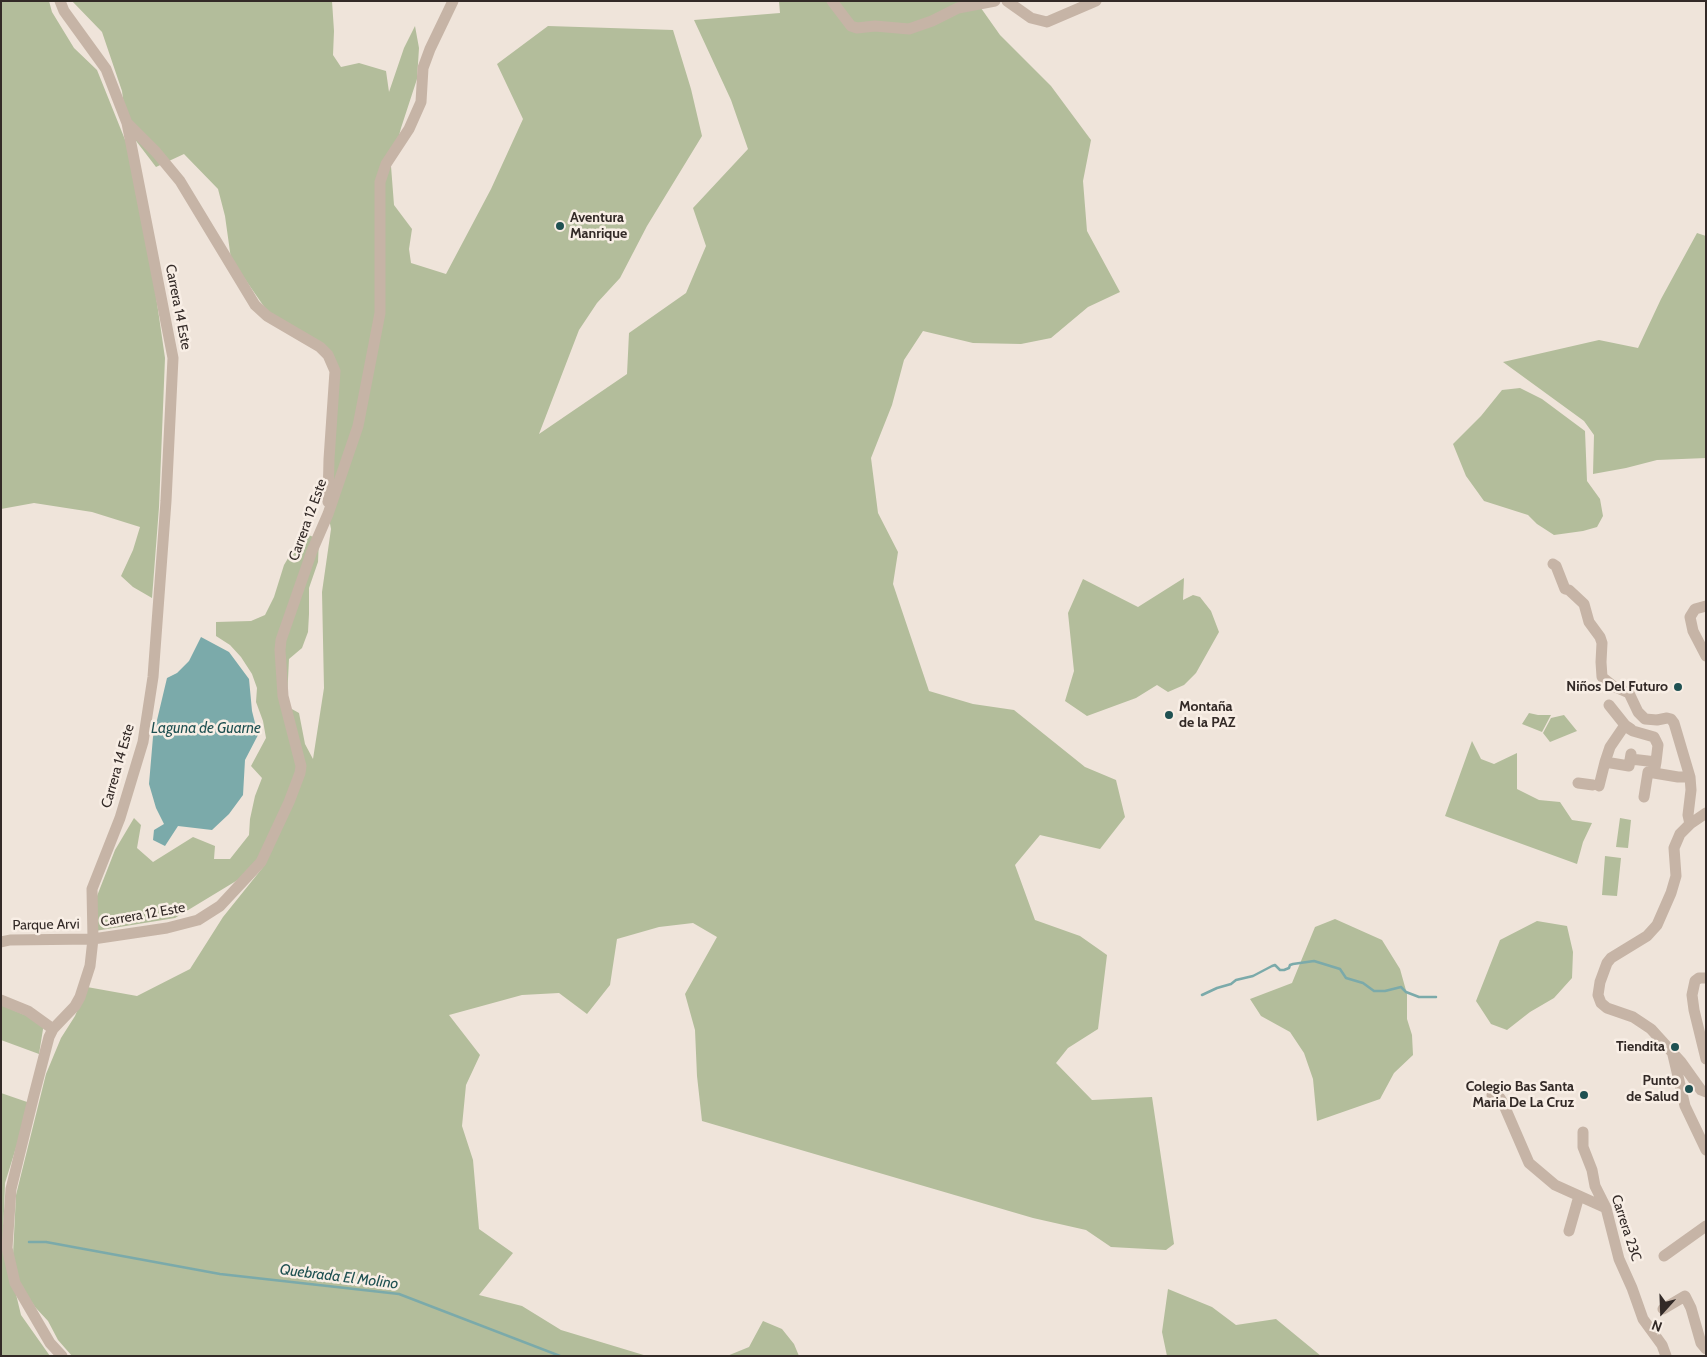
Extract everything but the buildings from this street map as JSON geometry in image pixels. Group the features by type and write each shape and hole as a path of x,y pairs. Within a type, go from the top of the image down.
{"street":[{"path":"60,1 64,11 106,68 128,123 180,181 255,305 268,316 320,347 328,355 335,371 329,459 328,514"},
{"name":"Carrera 12 Este","path":"92,939 167,928 198,920 220,906 261,862 289,802 301,766 283,696 281,640 312,551 328,514 358,426 380,313 380,182 386,164 409,128 421,102 424,68 430,49 454,1"},
{"path":"832,1 852,26 857,28 874,26 909,29 932,21 958,8 995,1"},
{"path":"1007,1 1031,18 1047,22 1096,1"},
{"name":"Carrera 14 Este","path":"62,1356 50,1342 15,1283 7,1248 11,1190 34,1095 49,1037 53,1029 80,998 90,966 92,889 120,818 143,742 153,677 166,501 173,358 128,123"},
{"path":"1553,564 1556,566 1565,588 1584,604 1589,622 1600,637 1602,643 1596,677 1629,693 1638,712 1645,719 1657,720 1667,718 1671,719 1674,723 1690,777 1692,790 1688,815 1690,824"},
{"path":"1706,606 1695,609 1690,617 1693,631 1706,656"},
{"path":"1609,705 1627,727 1654,737 1658,746 1655,768"},
{"path":"1627,727 1636,730 1674,723"},
{"path":"1578,783 1596,785 1610,747 1627,727"},
{"path":"1605,762 1629,766 1631,756 1678,777 1690,777"},
{"path":"1644,797 1648,772 1655,768"},
{"path":"1706,813 1680,834 1674,848 1676,876 1658,924 1647,936 1611,958 1607,963 1600,982 1598,995 1601,1003 1607,1008 1633,1017 1651,1029 1701,1090 1706,1092"},
{"name":"Parque Arvi","path":"1,942 10,940 92,939"},
{"path":"1706,978 1699,978 1695,981 1692,995 1706,1059"},
{"path":"1,1000 28,1011 53,1029"},
{"path":"1673,1054 1685,1106 1706,1150"},
{"path":"1492,1094 1500,1098 1503,1103 1528,1163 1555,1185 1606,1208"},
{"name":"Carrera 23C","path":"1583,1132 1582,1147 1592,1170 1595,1186 1606,1208 1619,1259 1643,1319 1662,1345 1666,1356"},
{"path":"1569,1231 1579,1196"},
{"path":"1664,1256 1706,1226"},
{"path":"1664,1309 1685,1296 1691,1308 1701,1343 1706,1349"}],"green space":[{"path":"1,1 49,1 52,12 74,48 97,70 138,172 165,358 159,507 152,598 133,587 121,576 133,550 140,527 92,512 34,503 1,509"},
{"path":"72,1 332,1 333,55 341,67 359,63 386,71 389,92 404,48 415,26 419,48 417,79 391,166 394,205 412,229 409,249 411,263 446,274 491,189 523,119 497,64 548,26 673,30 691,89 702,136 647,226 620,278 597,303 579,330 539,434 627,374 629,333 686,293 706,246 693,208 748,149 731,100 694,20 780,13 779,1 976,1 1000,35 1051,86 1091,140 1083,181 1087,231 1120,292 1088,307 1051,338 1021,344 973,343 923,331 904,360 892,405 871,458 878,513 898,552 893,584 929,691 973,704 1014,710 1085,767 1116,780 1125,817 1100,849 1040,835 1015,865 1035,920 1080,936 1107,955 1098,1029 1068,1048 1056,1063 1092,1100 1152,1097 1174,1244 1166,1250 1111,1247 1086,1230 1033,1218 702,1121 697,1076 695,1030 685,994 717,937 693,923 659,927 617,939 610,985 587,1014 559,993 522,995 449,1015 480,1055 466,1085 462,1126 473,1160 479,1229 513,1253 479,1295 522,1306 561,1330 647,1356 72,1356 58,1340 48,1321 35,1307 17,1280 13,1255 16,1195 46,1074 61,1038 75,1016 87,987 137,996 190,969 223,917 264,866 175,918 95,931 97,896 115,850 134,818 141,825 137,848 153,862 193,837 215,846 214,859 230,859 249,835 255,796 262,778 251,766 266,738 263,721 256,702 257,688 252,674 241,657 230,645 216,636 216,622 251,621 265,615 274,597 284,565 303,533 319,539 318,562 309,588 308,632 302,648 289,659 287,699 290,708 299,713 305,744 313,759 324,688 322,592 331,529 323,486 332,371 318,348 274,321 231,259 225,216 218,189 184,154 156,167 127,129 122,91 102,32"},
{"path":"1697,233 1706,236 1706,458 1657,460 1593,474 1594,435 1584,421 1503,362 1599,340 1638,348 1661,299"},
{"path":"1520,388 1542,399 1585,431 1587,481 1600,499 1603,516 1597,527 1554,535 1537,524 1528,515 1484,501 1466,476 1453,444 1481,416 1502,390"},
{"path":"1184,578 1183,600 1193,595 1200,597 1211,611 1219,632 1196,673 1184,685 1168,692 1157,685 1136,698 1087,716 1065,701 1074,671 1068,613 1083,579 1138,607"},
{"path":"1529,713 1551,715 1542,732 1522,724"},
{"path":"1564,715 1577,731 1550,742 1543,733 1551,718"},
{"path":"1472,741 1481,759 1494,764 1517,753 1517,789 1539,800 1560,802 1572,820 1592,823 1583,842 1577,864 1445,816"},
{"path":"1620,818 1631,820 1628,848 1616,847"},
{"path":"1605,856 1621,858 1617,896 1602,895"},
{"path":"1335,919 1382,940 1400,969 1407,994 1407,1019 1412,1035 1413,1055 1394,1073 1380,1099 1317,1121 1313,1079 1304,1053 1290,1032 1261,1016 1250,999 1292,983 1315,927"},
{"path":"1537,921 1567,926 1573,952 1572,978 1554,998 1530,1012 1507,1030 1491,1024 1476,1001 1500,940"},
{"path":"1,1005 44,1023 39,1054 1,1040"},
{"path":"1,1093 30,1103 5,1183 3,1240 21,1315 50,1356 1,1356"},
{"path":"1168,1289 1212,1307 1236,1325 1276,1319 1321,1356 1167,1356 1162,1332"},
{"path":"763,1321 782,1329 794,1344 799,1356 727,1356 749,1347"}],"water":[{"name":"Laguna de Guarne","path":"201,637 229,652 249,679 252,711 258,735 245,760 243,795 229,814 212,830 178,826 165,846 153,840 154,830 164,824 156,808 149,784 153,737 167,678 177,673 189,661"}],"waterway":[{"path":"1202,995 1231,984 1236,980 1253,976 1275,965 1280,970 1284,970 1293,964 1314,961 1340,969 1346,978 1363,983 1374,991 1385,991 1401,987 1406,992 1419,997 1436,997"},
{"name":"Quebrada El Molino","path":"29,1242 46,1242 220,1274 399,1294 560,1356"}],"place":[{"name":"Aventura Manrique","path":"560,226"},
{"name":"Niños Del Futuro","path":"1678,687"},
{"name":"Montaña de la PAZ","path":"1169,715"},
{"name":"Tiendita","path":"1675,1047"},
{"name":"Punto de Salud","path":"1689,1089"},
{"name":"Colegio Bas Santa Maria De La Cruz","path":"1584,1095"}]}
